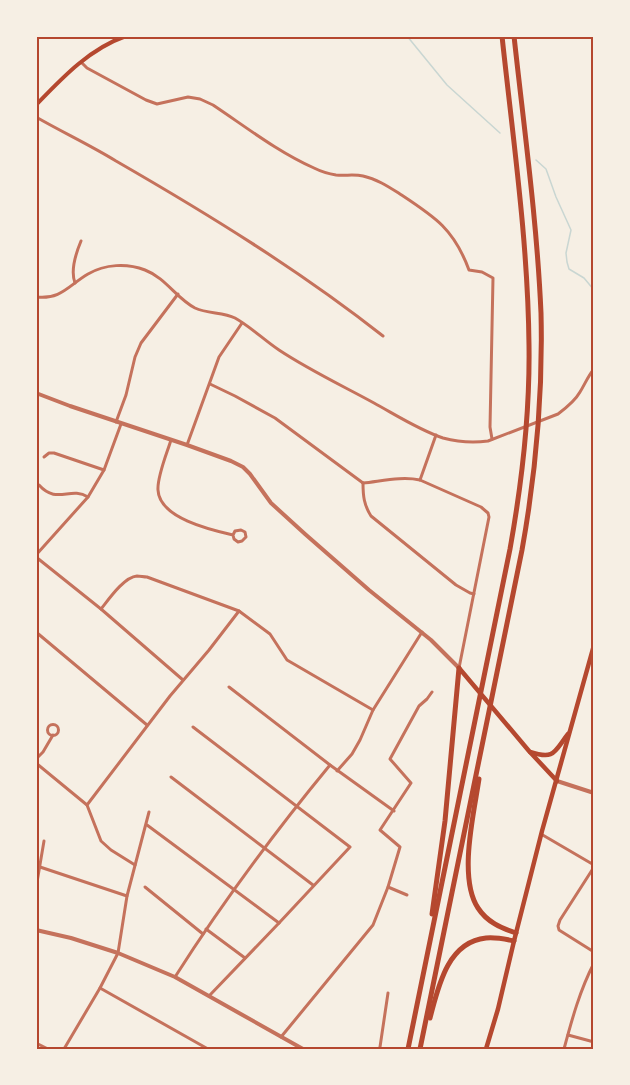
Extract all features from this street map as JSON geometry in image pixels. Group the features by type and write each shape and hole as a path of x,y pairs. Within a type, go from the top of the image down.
{"highway":[{"path":"408,1049 508,557 526,432 529,356 527,288 502,36"},
{"path":"421,1049 525,533 535,467 541,332 537,255 514,36"},
{"path":"421,981 445,821 459,668"},
{"path":"484,735 469,848 471,893 477,907 487,918 502,928 516,933"},
{"path":"421,1049 438,989 454,956 465,946 481,939 514,941"}],"main road":[{"path":"36,105 96,50 126,36"},
{"path":"486,1049 541,834 594,645"},
{"path":"459,668 556,781"},
{"path":"529,752 544,756 552,755 570,732"}],"street":[{"path":"81,62 87,68 157,104 188,97 200,99 213,105 289,156 316,169 335,175 363,176 388,186 429,213 445,227 464,254 469,270 482,272 493,278 490,428 492,439"},
{"path":"36,117 231,228 351,311 383,336"},
{"path":"75,283 74,270 81,241"},
{"path":"36,297 56,296 88,274 98,270 114,266 142,269 165,281 187,302 199,309 230,316 291,357 417,426 452,440 478,442 492,439 550,417 562,411 573,400 594,370"},
{"path":"178,294 141,344 135,357 104,470 87,497 36,556 183,680"},
{"path":"186,445 219,357 242,323"},
{"path":"210,384 275,418 363,483 413,478 481,507 489,513 459,668"},
{"path":"36,393 231,461 246,470 271,503 304,534 422,632 459,668"},
{"path":"420,480 436,435"},
{"path":"171,440 158,484 160,500 167,509 179,517 233,535 236,541 240,542 246,537 242,530 235,531 233,535"},
{"path":"44,457 54,453 104,470"},
{"path":"363,483 363,498 371,516 456,585 474,594"},
{"path":"39,484 45,491 56,495 76,493 87,497"},
{"path":"101,609 129,578 137,576 147,577 239,610 270,634 287,660 373,710"},
{"path":"87,805 147,725 239,610"},
{"path":"36,632 147,725"},
{"path":"337,771 352,754 373,710 422,632"},
{"path":"229,687 337,771 394,811"},
{"path":"281,1037 373,925 400,847 380,830 411,783 390,759 419,706 432,693"},
{"path":"194,727 350,847 208,996"},
{"path":"53,735 36,761 87,805 101,841 135,866"},
{"path":"175,977 233,889 330,765"},
{"path":"171,777 313,885"},
{"path":"556,781 594,793"},
{"path":"64,1049 118,953 127,896 149,812"},
{"path":"147,825 279,923"},
{"path":"541,834 594,866 558,926 559,930 594,952"},
{"path":"36,888 44,842"},
{"path":"40,867 127,896"},
{"path":"145,887 202,934"},
{"path":"388,887 407,895"},
{"path":"206,929 245,958"},
{"path":"36,930 118,953 175,977 303,1049"},
{"path":"564,1049 576,1005 594,963"},
{"path":"100,988 208,1049"},
{"path":"379,1049 388,993"},
{"path":"568,1035 594,1042"},
{"path":"36,1043 48,1049"}],"waterway":[{"path":"407,36 447,85 500,133"},
{"path":"536,160 546,169 571,230 566,253 569,269 584,278 594,290"}]}
